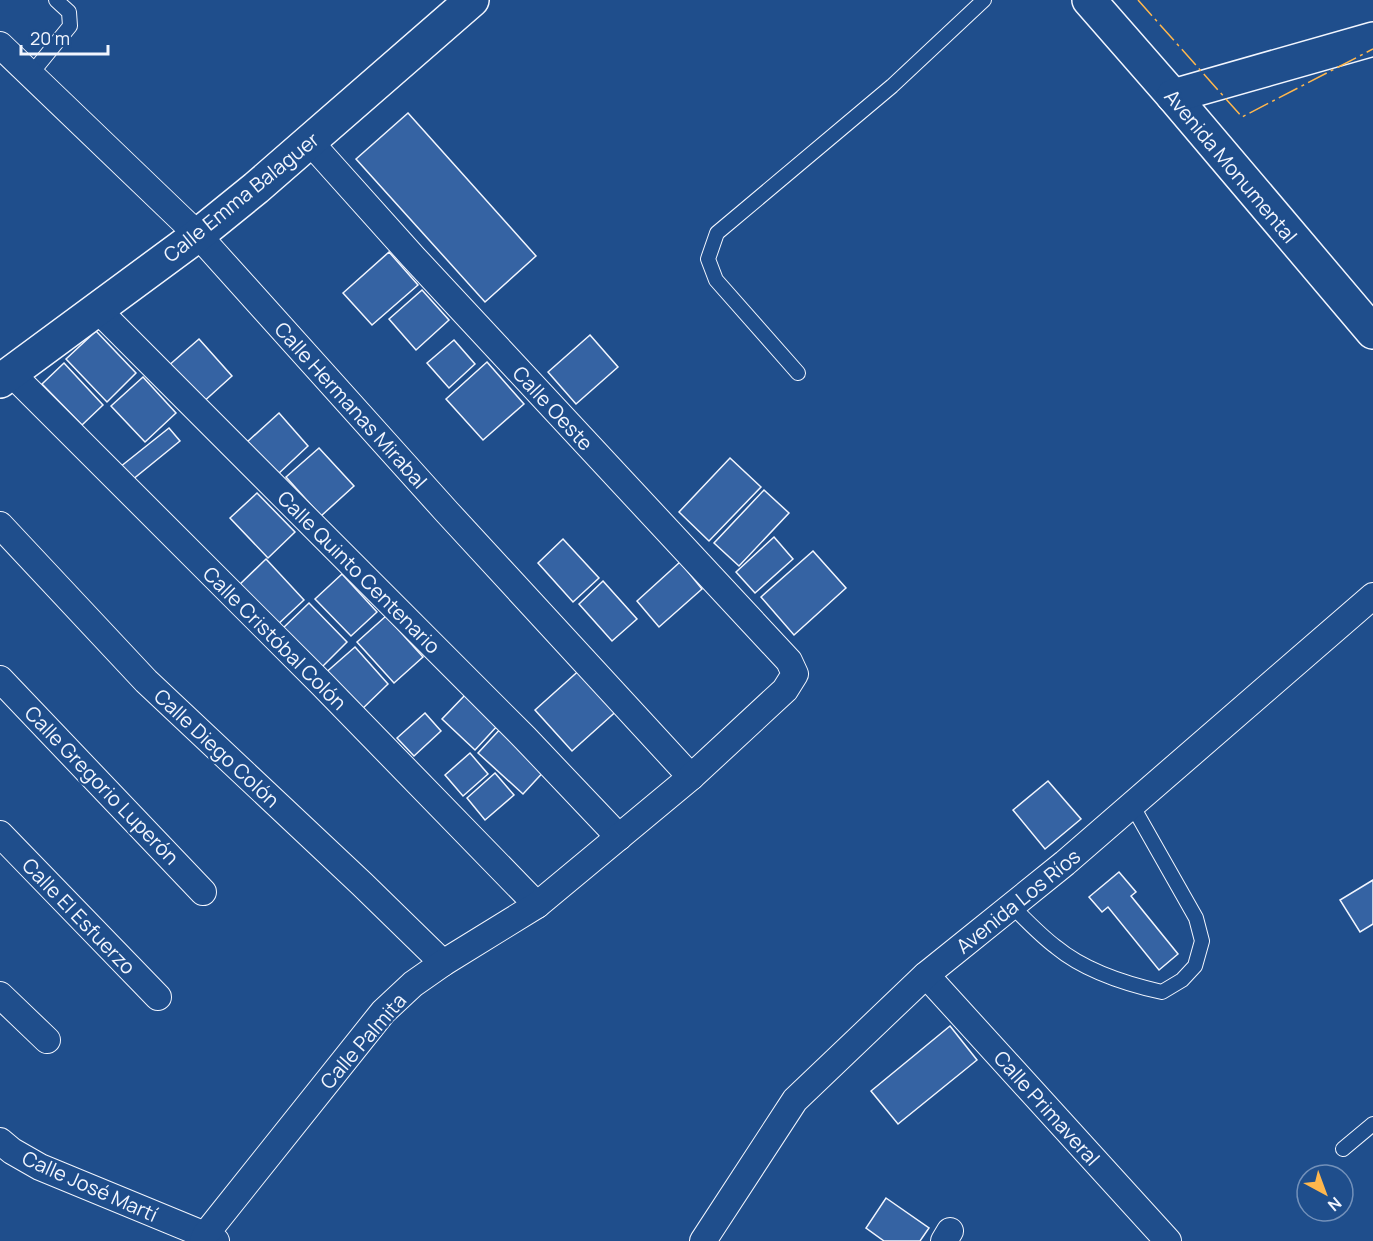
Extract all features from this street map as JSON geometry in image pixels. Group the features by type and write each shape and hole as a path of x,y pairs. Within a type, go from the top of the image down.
{"street":[{"name":"Calle Emma Balaguer","path":"6,377 198,235 310,142 472,0"},
{"name":"Avenida Monumental","path":"1089,0 1373,332"},
{"path":"1173,96 1373,39"},
{"name":"Calle Hermanas Mirabal","path":"0,45 198,235 447,513 691,777"},
{"name":"Calle Oeste","path":"310,142 414,258 789,661 795,674"},
{"name":"Calle Quinto Centenario","path":"98,309 525,738 619,837"},
{"name":"Calle Cristóbal Colón","path":"6,377 322,684 537,905"},
{"name":"Calle Diego Colón","path":"0,525 146,681 443,963"},
{"name":"Avenida Los Ríos","path":"703,1241 795,1100 926,975 1132,805 1373,596"},
{"name":"Calle Palmita","path":"208,1239 383,1012 413,984 443,963 537,905 691,777 785,690 795,674"},
{"name":"Calle Gregorio Luperón","path":"0,679 203,892"},
{"name":"Calle El Esfuerzo","path":"0,834 158,997"},
{"name":"Calle Primaveral","path":"926,975 1168,1241"},
{"path":"0,995 46,1041"},
{"name":"Calle José Martí","path":"0,1140 12,1151 40,1167 208,1239"}],"lane":[{"path":"31,74 70,26 69,12 56,0"},
{"path":"798,374 716,280 708,259 717,233 892,87 984,0"},
{"path":"1012,906 1057,948 1088,968 1142,988 1162,992 1182,981 1195,966 1202,941 1196,918 1132,805"},
{"path":"1343,1149 1373,1124"}],"building":[{"path":"408,113 536,256 485,302 356,159"},
{"path":"389,252 418,285 372,325 343,293"},
{"path":"422,290 449,320 416,350 389,319"},
{"path":"96,331 136,373 107,402 66,359"},
{"path":"590,335 618,367 576,404 548,372"},
{"path":"199,339 232,376 201,404 167,367"},
{"path":"454,340 475,364 449,388 427,363"},
{"path":"487,362 524,404 483,440 446,399"},
{"path":"64,363 103,405 82,425 42,384"},
{"path":"143,377 176,413 145,442 111,406"},
{"path":"279,413 308,446 277,475 247,442"},
{"path":"169,428 180,441 132,480 120,467"},
{"path":"319,448 354,486 321,516 286,477"},
{"path":"730,458 761,487 709,541 679,512"},
{"path":"764,490 789,513 739,566 714,543"},
{"path":"257,493 295,532 268,558 230,518"},
{"path":"774,537 793,559 755,593 736,572"},
{"path":"563,539 599,578 573,602 538,563"},
{"path":"813,551 846,588 794,635 761,597"},
{"path":"266,559 304,600 275,627 237,587"},
{"path":"680,562 702,589 659,627 637,601"},
{"path":"342,574 377,612 351,636 315,599"},
{"path":"603,581 637,619 612,641 579,604"},
{"path":"309,603 347,642 320,669 281,630"},
{"path":"386,616 423,657 394,683 357,642"},
{"path":"355,647 388,684 358,713 323,675"},
{"path":"584,666 621,707 572,751 535,710"},
{"path":"467,693 499,724 475,750 442,719"},
{"path":"425,713 441,731 414,756 397,738"},
{"path":"503,726 548,767 523,794 478,753"},
{"path":"470,753 488,774 463,796 445,775"},
{"path":"495,773 514,795 485,820 467,798"},
{"path":"1048,781 1081,819 1045,849 1013,810"},
{"path":"1119,872 1136,892 1131,896 1178,954 1159,970 1108,907 1102,912 1089,897"},
{"path":"1373,880 1373,924 1360,932 1340,900"},
{"path":"950,1026 977,1060 898,1124 871,1091"},
{"path":"886,1198 929,1228 920,1241 884,1241 866,1228"}],"power":[{"path":"1138,0 1242,117 1373,49"}]}
